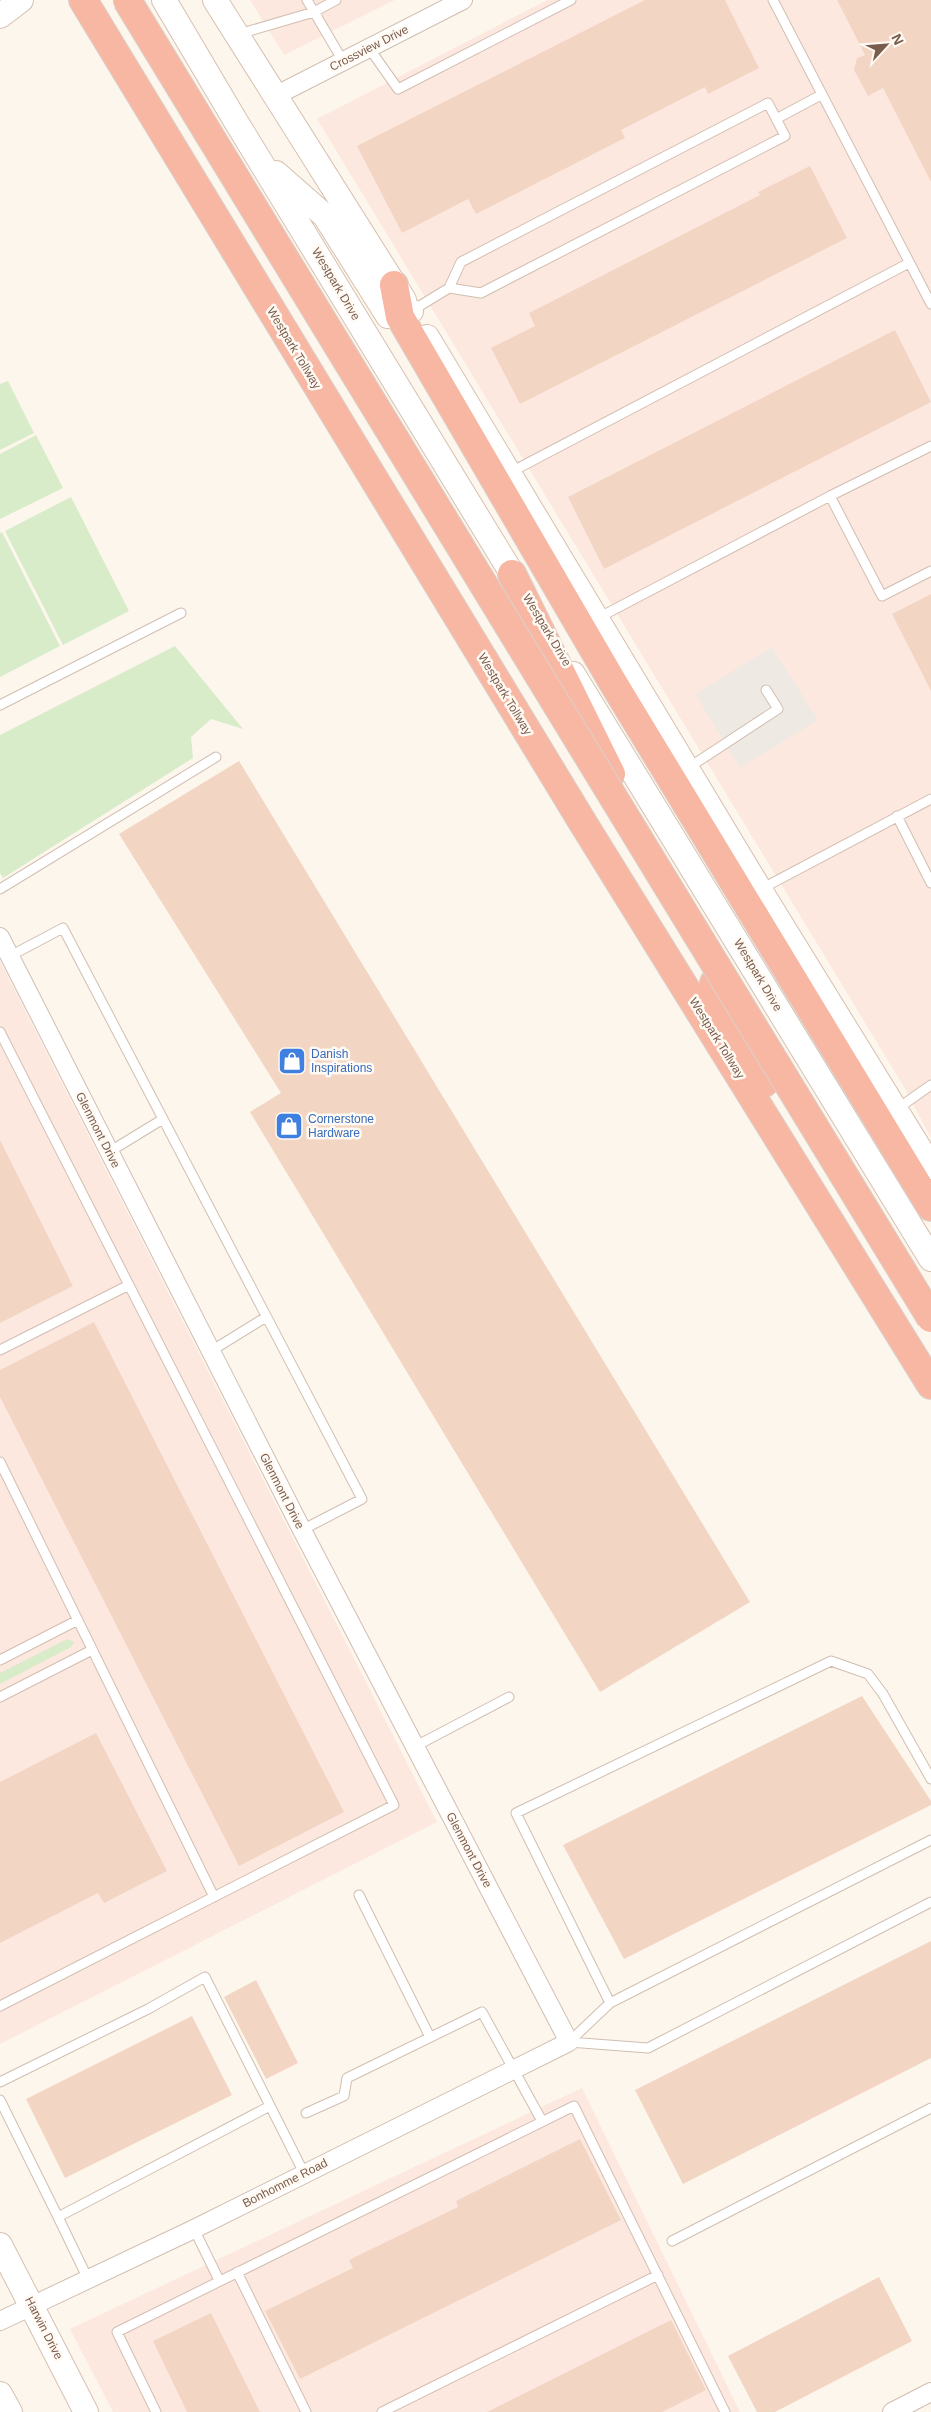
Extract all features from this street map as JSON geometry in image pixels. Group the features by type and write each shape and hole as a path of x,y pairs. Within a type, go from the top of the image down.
{"highway":[{"name":"Westpark Tollway","path":"83,0 583,823 830,1218 931,1385"},
{"path":"127,0 931,1318"},
{"path":"394,285 406,314 616,686 931,1208"},
{"path":"512,574 830,1218"}],"main road":[{"path":"0,16 21,0"},
{"name":"Westpark Drive","path":"164,0 931,1259"},
{"path":"215,0 394,285"},
{"path":"258,156 325,216 388,316 406,314 509,474 760,890 931,1167"},
{"name":"Harwin Drive","path":"0,2245 86,2412"},
{"path":"0,2394 10,2412"}],"street":[{"name":"Crossview Drive","path":"275,96 463,0"},
{"name":"Glenmont Drive","path":"0,937 302,1530 569,2042"},
{"name":"Bonhomme Road","path":"0,2321 32,2304 194,2229 569,2042"},
{"path":"892,2412 931,2392"}],"lane":[{"path":"308,0 343,61"},
{"path":"237,35 314,12 336,0"},
{"path":"369,48 398,89 571,0"},
{"path":"773,0 931,304"},
{"path":"776,119 821,95"},
{"path":"406,314 449,288 460,262 768,103 785,136 481,294 449,288"},
{"path":"509,474 909,263"},
{"path":"597,619 830,496 931,446"},
{"path":"830,496 882,596 931,571"},
{"path":"0,705 181,613"},
{"path":"687,769 778,709 766,690"},
{"path":"0,889 216,757"},
{"path":"760,890 897,816 931,800"},
{"path":"897,816 931,883"},
{"path":"10,956 63,928 362,1498 302,1530"},
{"path":"0,1032 394,1805 0,2006"},
{"path":"896,1110 931,1085"},
{"path":"109,1152 162,1119"},
{"path":"0,1350 129,1285"},
{"path":"211,1351 266,1317"},
{"path":"0,1462 214,1897"},
{"path":"0,1660 78,1620"},
{"path":"0,1698 92,1650"},
{"path":"610,2003 516,1813 831,1661 868,1674 883,1694 931,1779"},
{"path":"414,1747 508,1697"},
{"path":"569,2042 610,2003 931,1840"},
{"path":"360,1895 430,2037"},
{"path":"569,2042 648,2048 931,1902"},
{"path":"0,2082 148,2009 205,1977 304,2173"},
{"path":"306,2113 344,2096 347,2078 482,2012 542,2121"},
{"path":"0,2100 88,2279"},
{"path":"58,2217 270,2106"},
{"path":"156,2412 117,2332 574,2106 725,2412"},
{"path":"672,2241 931,2108"},
{"path":"194,2229 219,2280"},
{"path":"237,2272 306,2412"},
{"path":"382,2412 658,2275"}],"shaded area":[{"path":"250,0 395,0 284,55"},
{"path":"547,0 931,0 931,1138 904,1087 317,119"},
{"path":"772,647 818,720 740,768 695,694"},
{"path":"0,961 437,1822 0,2044"},
{"path":"582,2088 740,2412 113,2412 70,2329"}],"green space":[{"path":"8,381 34,433 0,450 0,384"},
{"path":"36,435 63,488 0,519 0,454"},
{"path":"71,497 129,611 63,645 5,531"},
{"path":"2,532 60,646 0,677 0,533"},
{"path":"175,646 243,729 211,719 191,737 193,758 3,878 0,873 0,735"},
{"path":"67,1639 74,1642 71,1647 0,1684 0,1673"}],"building":[{"path":"645,0 725,0 759,68 708,94 705,87 621,130 625,138 476,214 468,199 402,233 357,146"},
{"path":"837,0 931,0 931,182 883,88 868,96 854,70 857,58 865,55"},
{"path":"810,166 847,238 520,404 491,348 535,326 529,313 760,195 758,192"},
{"path":"895,330 931,402 604,569 568,497"},
{"path":"931,594 931,691 892,614"},
{"path":"239,761 750,1602 600,1692 250,1112 281,1093 119,834"},
{"path":"0,1140 73,1286 0,1323"},
{"path":"94,1322 344,1812 239,1866 0,1397 0,1370"},
{"path":"862,1696 931,1801 931,1805 624,1959 563,1845"},
{"path":"96,1733 167,1871 104,1903 98,1893 0,1943 0,1782"},
{"path":"931,1941 931,2058 683,2184 635,2090"},
{"path":"256,1980 298,2063 266,2079 224,1997"},
{"path":"192,2016 232,2095 65,2178 26,2099"},
{"path":"580,2139 621,2220 300,2379 265,2311 353,2268 349,2260 458,2207 456,2201"},
{"path":"879,2277 912,2341 775,2412 757,2412 728,2356"},
{"path":"211,2313 260,2412 187,2412 153,2341"},
{"path":"671,2320 706,2390 662,2412 487,2412"}],"place":[{"name":"Danish Inspirations","path":"292,1061"},
{"name":"Cornerstone Hardware","path":"289,1126"}]}
